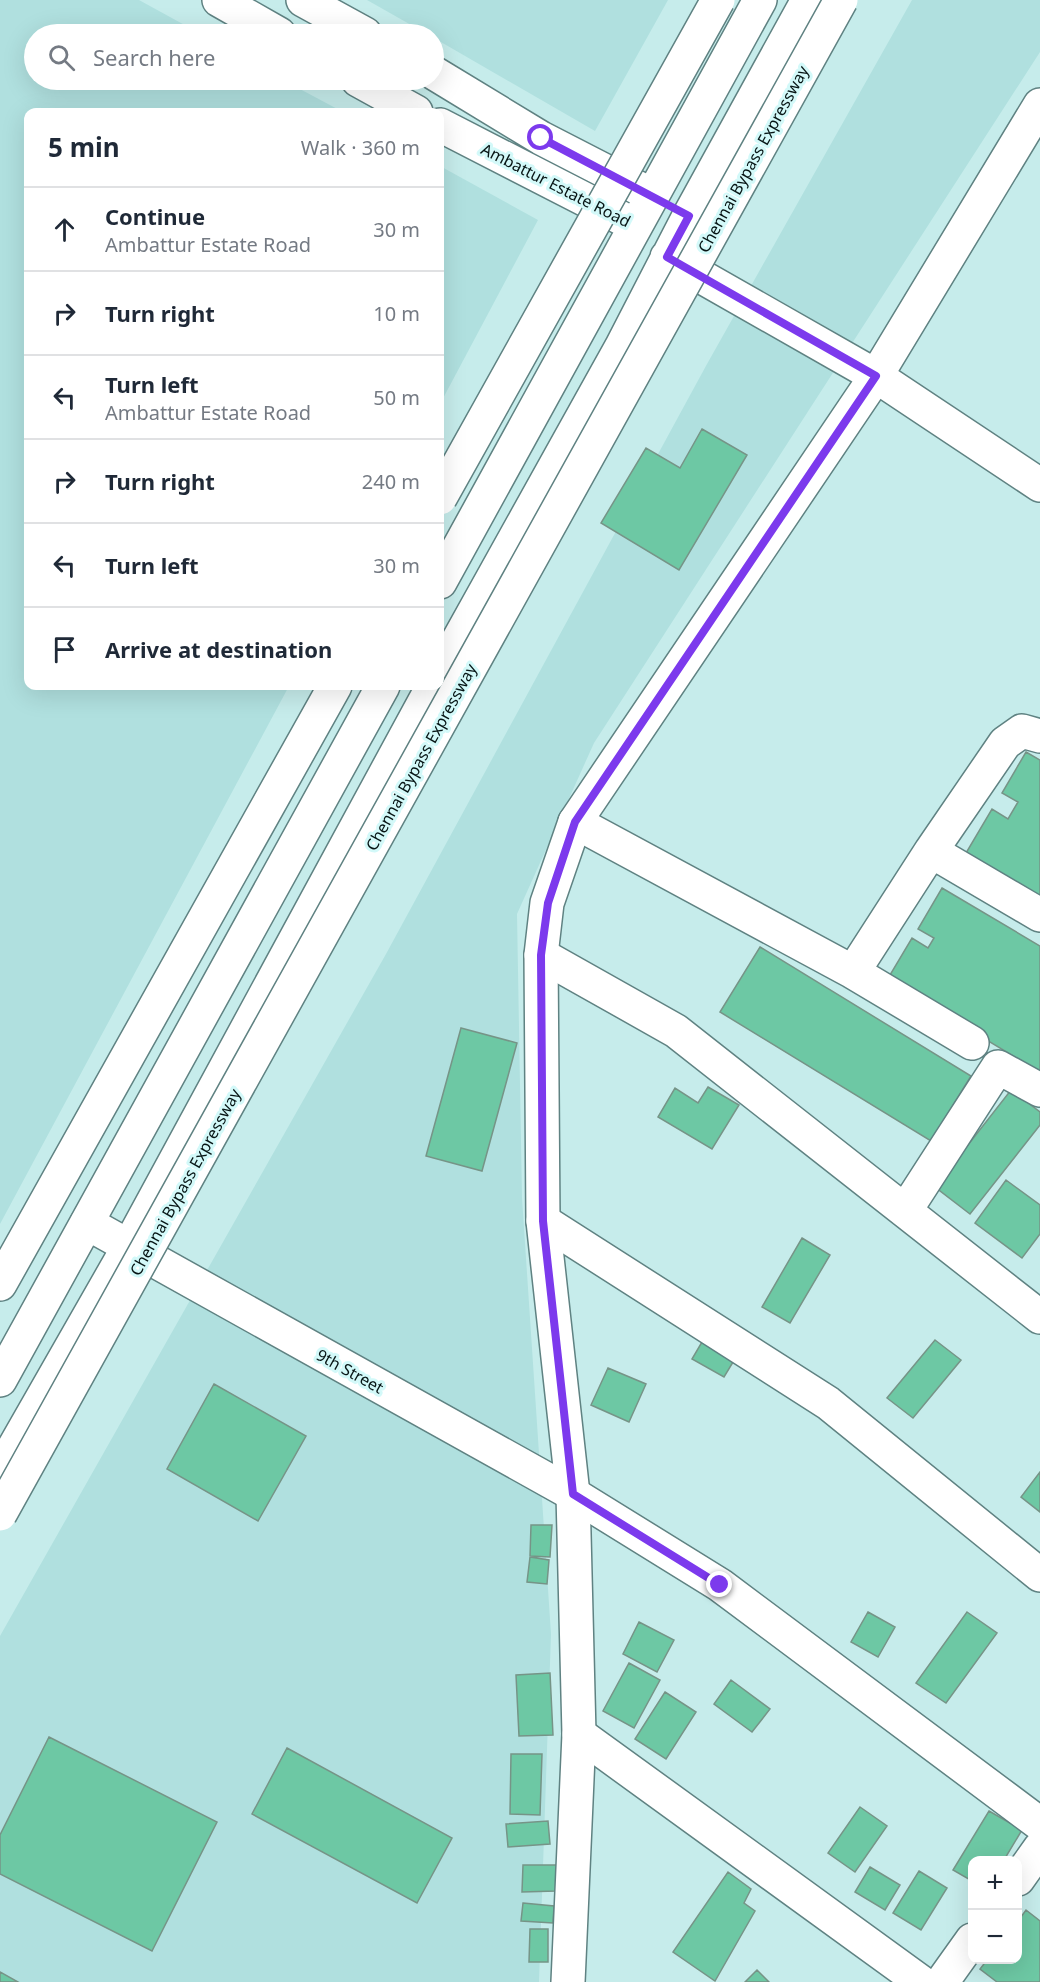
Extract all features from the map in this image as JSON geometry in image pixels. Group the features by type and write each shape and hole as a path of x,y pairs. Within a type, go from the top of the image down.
{"main road":[{"path":"219,0 261,24"},
{"path":"303,0 347,24"},
{"path":"444,491 718,0"},
{"path":"444,575 760,0"},
{"path":"444,667 622,346 670,251 808,0"},
{"name":"Chennai Bypass Expressway","path":"0,1514 841,0"},
{"name":"Ambattur Estate Road","path":"444,79 541,138 689,216"},
{"path":"376,90 409,108"},
{"path":"568,1982 579,1734 573,1494 543,1221 541,955 548,903 575,822 876,376 1040,105"},
{"name":"Ambattur Estate Road","path":"444,127 636,226 670,251 876,376 1040,485"},
{"path":"524,167 541,138"},
{"path":"0,1284 333,690"},
{"path":"0,1380 381,690"},
{"path":"0,1472 128,1248 431,690"},
{"path":"853,972 931,850 1005,743 1022,731 1040,736"},
{"path":"575,822 853,972 972,1043"},
{"path":"931,850 1040,915"},
{"path":"541,955 676,1031 1040,1317"},
{"path":"905,1211 998,1067 1040,1090"},
{"path":"543,1221 828,1403 1040,1575"},
{"name":"9th Street","path":"87,1223 128,1248 573,1494 720,1585 1040,1824"},
{"path":"579,1734 923,1981 968,1943"},
{"path":"1022,1872 1040,1848"}],"shaded area":[{"path":"0,0 139,0 183,24 24,24 24,90 302,90 336,108 24,108 24,690 287,690 0,1224"},
{"path":"367,0 668,0 595,131 444,44 444,24 409,24"},
{"path":"912,0 1040,0 1040,52 594,743 517,914 522,1198 551,1634 539,1982 0,1982 0,1636 386,954 707,364"},
{"path":"444,168 538,220 444,396"}],"building":[{"path":"702,429 747,455 679,570 601,523 646,448 680,468"},
{"path":"1026,752 1040,760 1040,897 966,853 992,809 1008,819 1018,802 1002,793"},
{"path":"942,888 1040,946 1040,1072 887,980 912,938 928,948 934,938 918,929"},
{"path":"760,947 971,1076 931,1141 720,1012"},
{"path":"461,1028 517,1043 482,1171 426,1156"},
{"path":"708,1087 739,1105 712,1149 658,1117 675,1088 698,1103"},
{"path":"1011,1090 1040,1112 1040,1125 970,1214 935,1187"},
{"path":"1006,1180 1040,1205 1040,1234 1022,1258 975,1223"},
{"path":"802,1238 830,1255 790,1323 762,1307"},
{"path":"709,1330 741,1349 724,1377 692,1359"},
{"path":"935,1340 961,1360 913,1418 887,1398"},
{"path":"608,1368 646,1384 629,1422 591,1405"},
{"path":"214,1384 306,1436 258,1521 167,1469"},
{"path":"1040,1472 1040,1512 1021,1497"},
{"path":"531,1525 552,1525 550,1557 530,1556"},
{"path":"530,1557 549,1560 547,1584 527,1582"},
{"path":"868,1612 895,1627 878,1657 851,1642"},
{"path":"967,1612 997,1633 946,1703 916,1683"},
{"path":"639,1622 674,1640 657,1672 623,1654"},
{"path":"629,1663 660,1680 634,1728 603,1711"},
{"path":"550,1673 553,1735 519,1736 516,1675"},
{"path":"731,1680 770,1709 752,1732 714,1704"},
{"path":"665,1692 696,1712 666,1759 635,1739"},
{"path":"49,1737 217,1822 152,1951 0,1874 0,1835"},
{"path":"287,1748 452,1838 417,1903 252,1814"},
{"path":"511,1754 542,1754 540,1815 510,1814"},
{"path":"860,1807 887,1826 855,1872 828,1853"},
{"path":"989,1811 1022,1830 1006,1856 968,1856 968,1879 953,1870"},
{"path":"548,1821 550,1844 508,1847 506,1824"},
{"path":"523,1865 557,1865 556,1891 522,1892"},
{"path":"870,1867 900,1885 885,1910 855,1892"},
{"path":"919,1871 947,1888 921,1930 893,1913"},
{"path":"728,1872 751,1889 744,1903 755,1911 715,1981 673,1952"},
{"path":"523,1903 554,1906 553,1923 521,1921"},
{"path":"1026,1910 1040,1921 1040,1982 997,1982 980,1969 984,1964 1022,1964 1022,1916"},
{"path":"530,1929 548,1929 548,1962 529,1962"},
{"path":"757,1970 769,1982 745,1982"},
{"path":"0,1972 18,1982 0,1982"}],"route":[{"path":"541,138 689,216 667,257 876,376 575,822 560,861 548,903 541,955 543,1221 573,1494 720,1585"}]}
